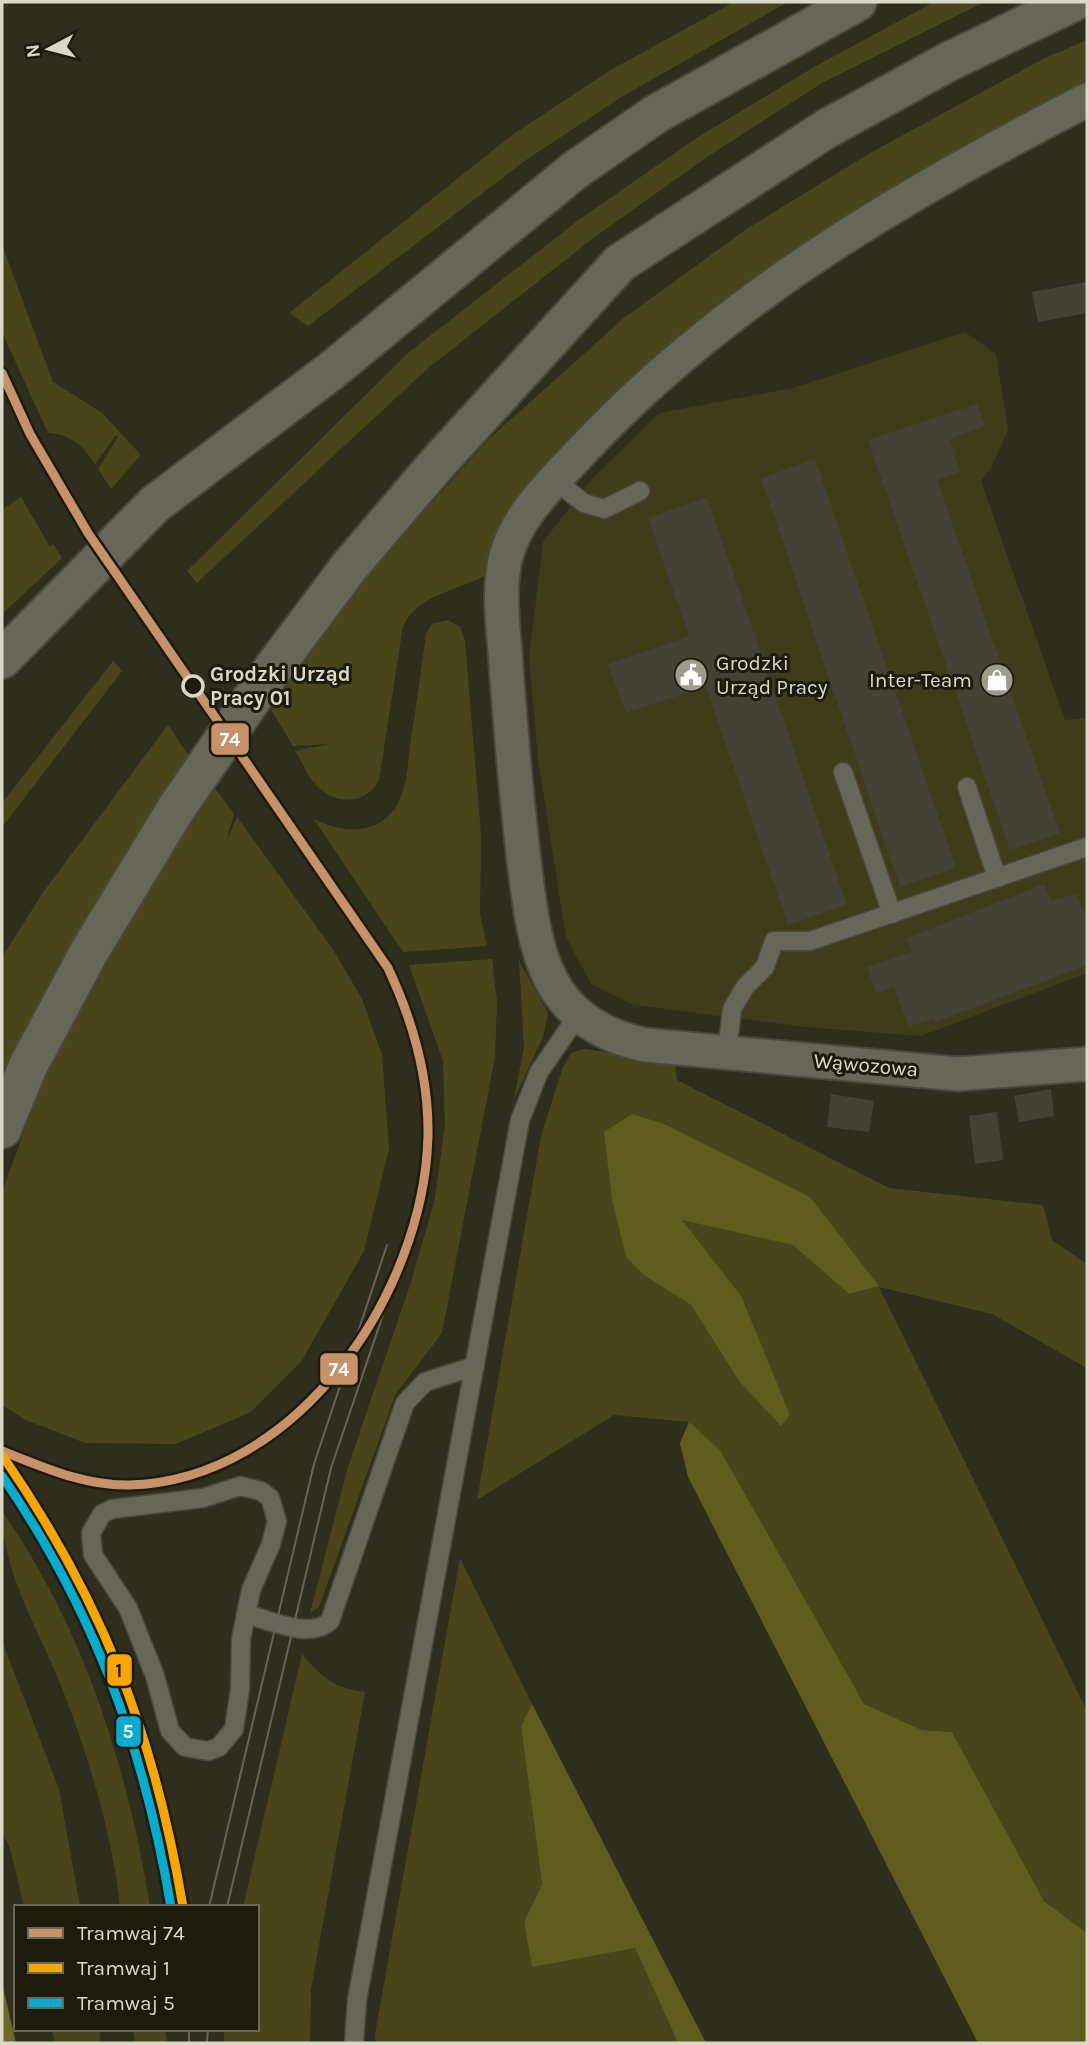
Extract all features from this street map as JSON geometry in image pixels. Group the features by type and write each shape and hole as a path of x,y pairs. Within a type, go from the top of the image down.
{"main road":[{"path":"2,659 155,504 331,371 430,286 585,163 656,114 857,2"},
{"path":"2,1129 27,1068 89,952 177,807 274,667 349,567 436,465 620,263 826,129 979,46 1073,2"}],"street":[{"name":"Wąwozowa","path":"1087,100 998,148 789,272 658,375 554,480 515,533 506,555 501,588 515,784 533,932 546,971 579,1014 603,1032 645,1045 958,1074 1087,1064"}],"lane":[{"path":"554,480 584,503 604,509 639,491"},
{"path":"843,772 892,914"},
{"path":"967,787 997,878"},
{"path":"727,1053 732,1009 745,987 765,967 774,941 810,941 1087,847"},
{"path":"355,2043 357,2000 524,1105 540,1072 579,1014"},
{"path":"246,1614 311,1629 330,1621 405,1404 425,1382 475,1366"},
{"path":"240,1486 261,1491 270,1498 277,1521 271,1544 251,1590 246,1614 241,1639 240,1689 234,1730 219,1747 196,1751 185,1747 170,1731 155,1676 128,1608 93,1555 91,1533 95,1523 102,1514 123,1506 203,1499 240,1486"}],"shaded area":[{"path":"734,2 788,2 623,96 526,160 308,326 289,313 512,135 609,71"},
{"path":"934,2 984,2 822,83 710,155 592,239 427,369 197,583 187,571 408,353 580,219 698,137 814,67"},
{"path":"1087,40 1087,87 652,364 553,457 522,492 501,523 484,576 428,600 410,615 403,626 379,780 366,794 349,800 331,796 315,784 295,751 330,744 293,746 269,706 352,591 489,439 624,318 748,228 870,153 1043,59"},
{"path":"2,245 53,382 101,412 141,455 111,489 98,469 118,437 116,435 95,464 76,442 48,433 7,343 2,330"},
{"path":"965,332 996,354 1008,430 991,468 981,481 1065,720 1087,718 1087,973 921,1036 806,1027 634,1005 591,984 566,937 538,760 529,657 543,542 591,480 659,413 793,388"},
{"path":"21,497 50,547 53,544 62,558 2,614 2,510"},
{"path":"448,620 460,627 465,641 481,835 480,915 487,946 403,952 314,819 337,827 360,829 382,822 391,814 398,803 407,775 426,634 432,624"},
{"path":"113,661 122,671 2,827 2,803"},
{"path":"168,725 189,756 41,1000 2,1077 2,957 44,891"},
{"path":"211,783 234,814 225,845 237,817 334,951 362,999 382,1055 389,1149 364,1251 301,1362 251,1412 176,1444 85,1443 26,1420 2,1405 2,1192 53,1053 121,929"},
{"path":"492,959 497,1001 495,1057 442,1333 395,1395 319,1607 310,1613 348,1467 411,1282 435,1199 445,1123 443,1061 409,965"},
{"path":"519,961 548,1013 543,1037 514,1099 524,1047"},
{"path":"584,1049 675,1062 677,1080 889,1188 1043,1205 1052,1240 1087,1264 1087,1368 992,1314 879,1287 1087,1711 1087,1933 1044,1901 952,1732 922,1730 864,1704 689,1422 614,1415 477,1500 541,1136 563,1067 571,1053","holes":["664,1124 878,1286 849,1294 793,1245 681,1219 765,1359 790,1415 781,1425 739,1381 691,1305 645,1276"]},
{"path":"632,1114 664,1124 810,1197 879,1286 849,1294 793,1245 682,1220 741,1296 790,1415 781,1426 739,1381 691,1305 645,1276 626,1257 612,1199 604,1132"},
{"path":"689,1422 720,1450 864,1704 922,1730 952,1732 1044,1901 1087,1933 1087,2043 978,2043 688,1477 680,1443"},
{"path":"2,1511 31,1556 79,1651 115,1751 141,1855 150,1905 120,1905 111,1850 87,1760 57,1676 21,1595 3,1533"},
{"path":"460,1558 532,1704 521,1726 542,1884 524,1922 532,1966 635,1948 678,2043 376,2043 375,2034"},
{"path":"2,1641 59,1789 80,1905 24,1905 10,1848 2,1832"},
{"path":"302,1654 329,1680 345,1688 365,1692 311,1989 310,2043 224,2043 224,2031 259,2031 259,1905 243,1905"},
{"path":"532,1704 706,2043 678,2043 635,1948 532,1967 524,1922 542,1884 521,1726"},
{"path":"2,1983 16,2043 2,2043"},
{"path":"52,2031 99,2031 100,2043 55,2043"},
{"path":"133,2031 165,2031 167,2043 135,2043"}],"building":[{"path":"1087,282 1087,313 1038,322 1032,292"},
{"path":"977,404 985,426 950,439 960,472 937,480 1060,833 1010,850 868,440"},
{"path":"815,459 956,868 900,887 761,478"},
{"path":"707,497 847,905 788,925 706,687 626,713 608,664 689,636 648,518"},
{"path":"1044,884 1051,900 1077,894 1087,920 1087,965 935,1022 934,1018 909,1027 894,987 876,993 867,967 912,951 907,938"},
{"path":"1051,1089 1054,1116 1019,1122 1014,1096"},
{"path":"831,1094 874,1101 869,1132 827,1127"},
{"path":"997,1112 1003,1160 975,1164 969,1116"}],"tram line":[{"name":"74","path":"2,373 30,434 88,533 388,968 418,1049 428,1114 421,1196 403,1256 376,1314 340,1368 296,1414 246,1451 190,1475 129,1485 80,1479 2,1451"},
{"path":"209,1905 314,1464 387,1245"},
{"path":"227,1905 331,1468 405,1250"},
{"name":"1","path":"2,1455 68,1562 96,1616 119,1670 157,1783 183,1905"},
{"name":"5","path":"2,1476 35,1526 63,1577 111,1682 146,1791 171,1905"},
{"path":"189,2031 189,2043"},
{"path":"207,2043 208,2031"}],"place":[{"name":"Grodzki Urząd Pracy","path":"691,675"},
{"name":"Inter-Team","path":"997,680"},
{"name":"Grodzki Urząd Pracy 01","path":"193,686"}]}
